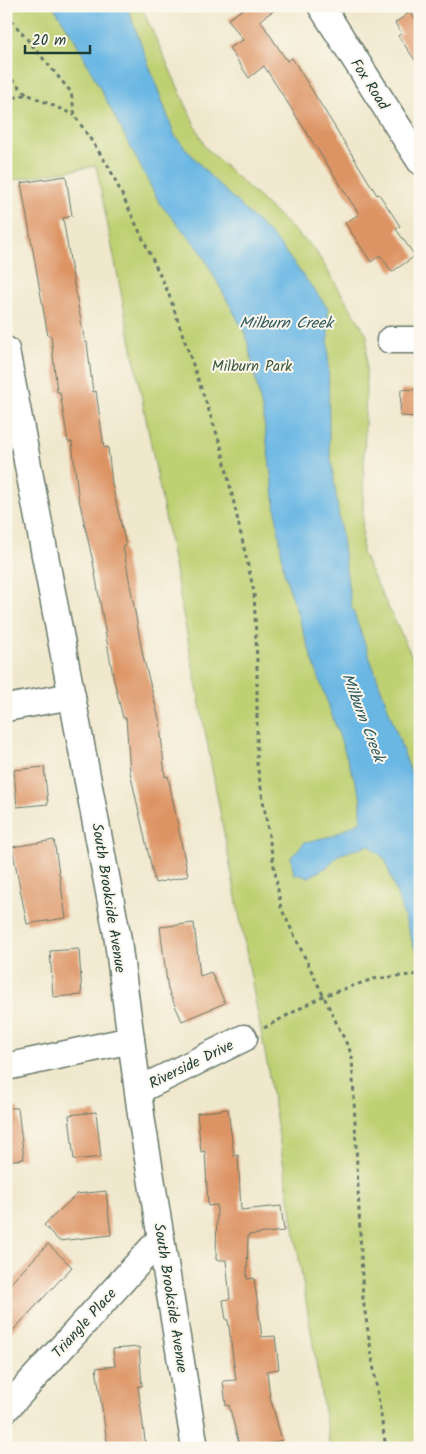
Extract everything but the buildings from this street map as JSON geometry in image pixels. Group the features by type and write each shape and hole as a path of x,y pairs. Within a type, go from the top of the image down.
{"street":[{"name":"Fox Road","path":"321,6 420,160"},
{"path":"390,340 420,340"},
{"name":"South Brookside Avenue","path":"6,351 117,934 142,1122 195,1448"},
{"path":"6,708 72,696"},
{"name":"Riverside Drive","path":"139,1090 244,1038"},
{"path":"6,1067 131,1040"},
{"name":"Triangle Place","path":"6,1409 161,1238"}],"path":[{"path":"6,14 71,92 74,116 109,167 168,292 221,446 254,592 257,662 257,764 281,908 352,1056 363,1299 386,1448"},
{"path":"6,74 27,94 74,116"},
{"path":"6,100 27,94"},
{"path":"244,1038 323,996 373,979 420,974"}],"green space":[{"name":"Milburn Park","path":"6,6 141,6 205,147 315,250 367,335 362,553 420,673 420,1448 330,1448 266,1058 160,490 96,166 6,181"}],"water":[{"name":"Milburn Creek","path":"53,6 127,6 175,136 209,175 276,240 328,308 329,444 351,605 420,798 420,958 414,947 385,859 369,845 338,855 327,867 309,877 294,874 291,857 305,842 332,836 361,821 361,798 284,572 263,414 246,335 200,250 160,204 74,38"}]}
